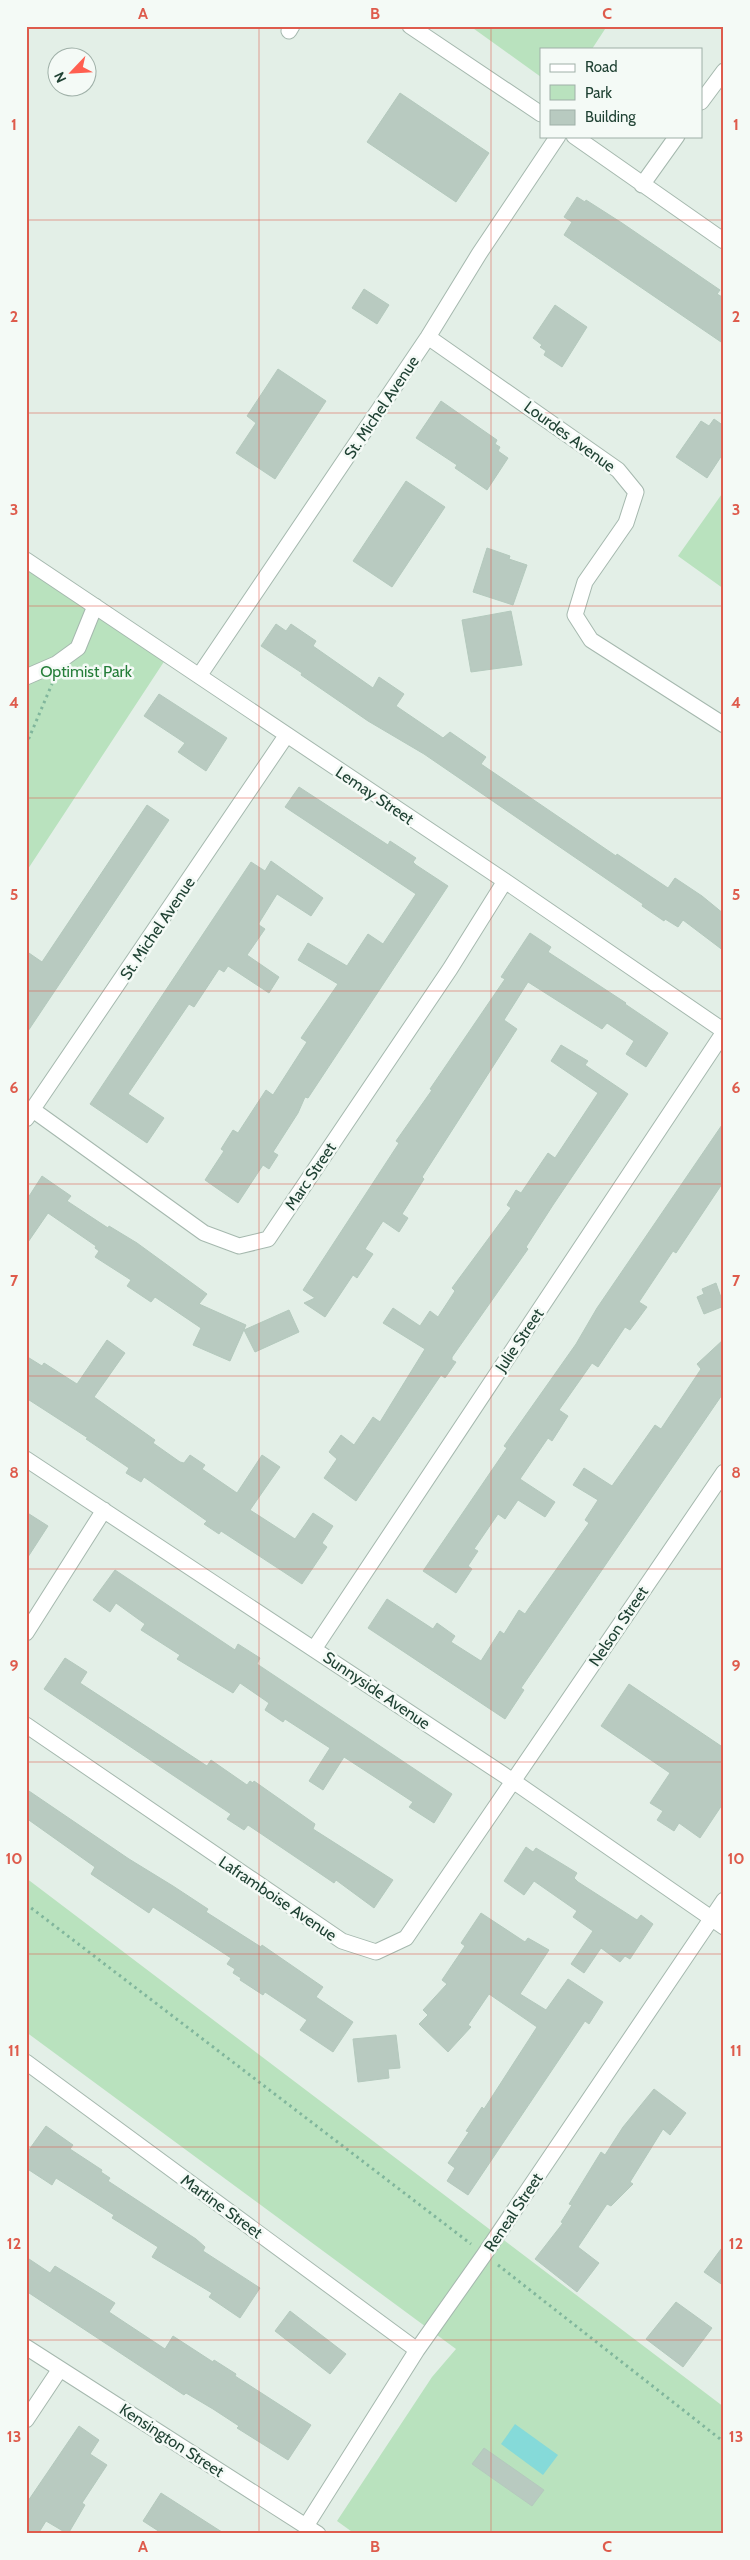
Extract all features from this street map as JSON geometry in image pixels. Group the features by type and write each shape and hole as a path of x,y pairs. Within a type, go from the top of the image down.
{"street":[{"path":"410,26 540,113"},
{"path":"702,101 724,71"},
{"name":"St. Michel Avenue","path":"199,676 428,337 479,254 557,138"},
{"path":"577,138 724,241"},
{"path":"642,185 676,138"},
{"name":"Lourdes Avenue","path":"428,337 618,470 636,492 626,523 585,582 575,616 591,640 724,724"},
{"name":"Lemay Street","path":"26,560 505,881 724,1032"},
{"path":"26,676 56,664 78,648 95,606"},
{"name":"St. Michel Avenue","path":"29,1114 286,736"},
{"name":"Marc Street","path":"29,1114 204,1232 239,1246 268,1239 450,969 505,881"},
{"name":"Julie Street","path":"314,1649 724,1032"},
{"name":"Sunnyside Avenue","path":"26,1459 513,1781 718,1922"},
{"name":"Nelson Street","path":"513,1781 724,1472"},
{"path":"26,1633 104,1510"},
{"name":"Laframboise Avenue","path":"26,1725 342,1942 376,1952 406,1938 513,1781"},
{"name":"Reneal Street","path":"312,2530 417,2350 718,1922 724,1900"},
{"name":"Martine Street","path":"26,2062 417,2350"},
{"name":"Kensington Street","path":"26,2346 312,2530"},
{"path":"26,2420 60,2368"}],"path":[{"path":"26,745 51,691 56,664"},
{"path":"26,1904 484,2255 724,2442"}],"green space":[{"path":"470,26 607,26 593,48 540,48 540,76"},
{"path":"724,491 724,589 678,556"},
{"name":"Optimist Park","path":"26,560 169,654 26,872"},
{"path":"26,1878 724,2407 724,2534 355,2534 337,2521 432,2377 456,2349 26,2032"}],"water":[{"path":"515,2424 558,2455 543,2475 501,2444"}],"building":[{"path":"400,93 489,153 456,202 367,142"},
{"path":"577,197 585,202 586,200 622,223 720,290 717,294 724,298 724,344 564,235 572,222 564,217"},
{"path":"364,289 389,305 377,324 352,308"},
{"path":"555,305 587,327 562,367 544,355 546,351 533,338"},
{"path":"278,369 326,401 275,479 236,453 256,423 247,416"},
{"path":"441,401 497,440 495,444 500,447 498,451 508,458 487,490 455,468 457,465 416,438"},
{"path":"714,419 724,426 724,452 707,478 676,457 701,421 709,426"},
{"path":"406,481 445,507 392,587 353,561"},
{"path":"487,548 510,556 509,559 527,565 513,605 473,592"},
{"path":"511,611 522,665 471,672 462,620"},
{"path":"276,624 286,631 291,624 316,641 313,646 373,688 379,677 404,694 396,706 443,738 450,732 486,757 481,764 616,856 617,854 668,888 675,878 702,896 724,914 724,951 683,920 678,927 665,919 664,921 642,906 643,904 424,754 368,721 261,646"},
{"path":"159,694 227,738 206,771 178,752 185,743 144,716"},
{"path":"299,787 388,845 390,841 416,858 413,862 416,865 448,886 308,1098 305,1097 298,1113 273,1152 278,1155 269,1169 263,1165 238,1203 205,1180 224,1151 221,1149 233,1130 238,1133 266,1090 273,1095 307,1042 301,1038 338,984 298,960 308,943 347,966 368,934 383,944 416,894 285,807"},
{"path":"147,805 169,820 26,1034 26,951 42,962"},
{"path":"271,861 323,898 311,916 277,894 259,923 265,929 247,955 279,977 269,993 228,966 224,972 219,969 194,1007 189,1004 128,1094 164,1118 147,1143 90,1104 251,862 265,871"},
{"path":"530,933 551,947 548,952 668,1033 646,1067 626,1054 634,1041 607,1023 602,1029 528,982 504,1020 517,1029 422,1177 424,1179 402,1214 408,1218 399,1232 383,1221 365,1249 373,1254 357,1278 353,1275 325,1317 304,1303 315,1298 303,1290 399,1143 396,1141 505,979 501,977"},
{"path":"561,1045 588,1061 585,1065 628,1094 553,1205 526,1247 528,1249 452,1357 452,1360 456,1362 445,1378 441,1375 356,1501 324,1478 337,1459 329,1452 341,1435 354,1445 373,1417 380,1422 425,1349 383,1323 393,1308 420,1326 430,1311 438,1317 455,1291 452,1288 511,1208 507,1205 516,1190 521,1193 548,1153 555,1158 598,1093 551,1061"},
{"path":"724,1122 724,1181 676,1253 673,1251 639,1302 647,1307 630,1330 625,1327 598,1367 592,1363 559,1410 568,1416 552,1441 548,1438 520,1479 555,1502 545,1517 518,1500 505,1519 498,1514 474,1549 478,1551 468,1566 472,1569 456,1593 423,1571 507,1448 504,1446 576,1344 597,1308"},
{"path":"42,1176 71,1196 67,1201 108,1228 109,1226 137,1243 207,1294 199,1304 246,1325 230,1361 193,1345 201,1328 155,1297 151,1302 127,1286 131,1280 95,1257 99,1251 95,1248 96,1246 48,1213 26,1245 26,1201"},
{"path":"716,1283 724,1306 704,1314 697,1297 704,1294 702,1289"},
{"path":"289,1310 299,1332 255,1352 244,1330"},
{"path":"724,1339 724,1392 521,1688 524,1690 505,1719 368,1628 387,1599 433,1629 437,1623 455,1636 451,1642 481,1661 500,1631 504,1634 519,1610 525,1614 589,1523 585,1520 598,1500 573,1485 584,1468 612,1486 655,1425 661,1429 701,1369 697,1364"},
{"path":"107,1340 125,1353 94,1397 155,1440 153,1443 180,1462 184,1463 190,1455 205,1465 202,1469 237,1493 262,1455 280,1467 250,1510 295,1539 313,1513 333,1526 322,1543 327,1547 302,1584 221,1531 219,1534 204,1524 207,1521 144,1477 141,1482 126,1473 129,1468 86,1439 88,1438 26,1398 26,1356 42,1366 44,1363 77,1384"},
{"path":"26,1512 48,1526 26,1560"},
{"path":"115,1570 235,1650 238,1644 260,1658 257,1664 452,1794 434,1823 409,1807 413,1802 344,1757 323,1790 309,1781 330,1748 285,1719 283,1722 265,1710 269,1703 240,1683 233,1693 177,1659 180,1655 141,1630 145,1624 116,1603 110,1612 93,1600"},
{"path":"65,1658 87,1672 80,1683 207,1766 211,1760 247,1785 250,1781 253,1783 254,1781 315,1824 313,1829 393,1880 374,1908 336,1880 334,1883 248,1825 244,1830 227,1819 231,1814 44,1689"},
{"path":"629,1684 724,1748 724,1802 700,1838 679,1823 674,1831 657,1820 663,1811 650,1803 670,1773 601,1726"},
{"path":"26,1789 129,1859 208,1909 206,1912 261,1947 262,1945 323,1987 316,1997 353,2022 333,2052 300,2030 307,2020 265,1992 263,1995 240,1980 241,1978 233,1973 235,1969 227,1964 231,1958 153,1907 149,1913 91,1874 95,1867 26,1818"},
{"path":"526,1847 533,1852 536,1848 577,1873 574,1878 578,1882 637,1920 641,1915 653,1924 630,1959 625,1956 620,1962 601,1948 584,1973 571,1964 593,1931 573,1917 577,1911 534,1881 524,1895 504,1881"},
{"path":"481,1913 525,1942 528,1938 549,1950 520,1994 546,2010 568,1979 603,2002 589,2024 585,2021 468,2195 447,2181 455,2168 448,2163 469,2132 466,2131 482,2107 484,2109 537,2027 489,1994 468,2025 471,2027 448,2052 419,2024 428,2015 423,2010 447,1984 442,1980 465,1946 461,1943"},
{"path":"396,2035 400,2068 388,2069 389,2078 358,2082 353,2039"},
{"path":"654,2089 686,2113 670,2135 663,2129 630,2182 633,2184 611,2206 607,2204 578,2247 599,2263 577,2292 535,2259 563,2223 561,2222 572,2205 569,2204 601,2152 605,2155 623,2127"},
{"path":"46,2126 73,2145 70,2149 102,2170 101,2172 110,2178 108,2181 196,2239 205,2247 203,2251 260,2288 240,2318 209,2297 212,2293 152,2257 158,2247 112,2218 114,2215 56,2178 52,2185 26,2168 26,2154"},
{"path":"724,2245 724,2286 704,2272"},
{"path":"26,2257 50,2273 55,2266 115,2303 109,2312 165,2349 173,2336 213,2362 214,2360 236,2374 235,2376 311,2425 288,2460 237,2428 239,2426 213,2409 186,2393 184,2395 26,2291"},
{"path":"676,2302 712,2328 683,2367 646,2339"},
{"path":"290,2311 346,2354 330,2374 275,2331"},
{"path":"79,2426 99,2440 90,2454 107,2465 82,2503 85,2505 68,2534 46,2521 38,2534 35,2534 26,2529 26,2504"},
{"path":"484,2448 544,2490 532,2506 472,2464"},
{"path":"161,2493 225,2534 163,2534 143,2521"}]}
